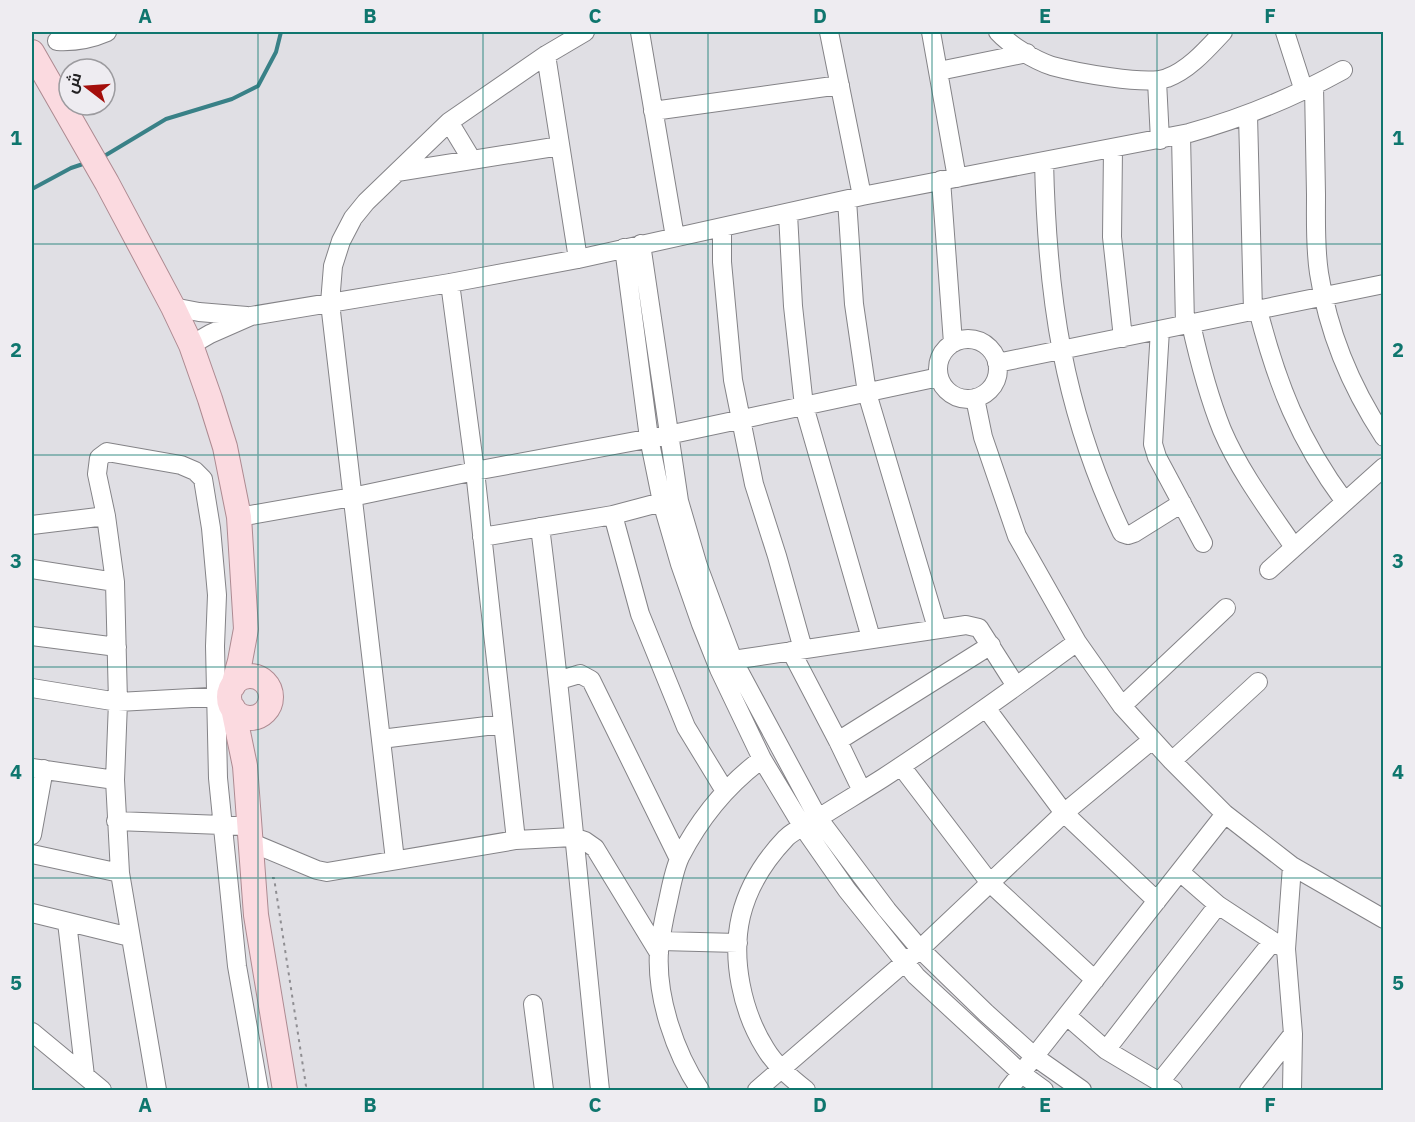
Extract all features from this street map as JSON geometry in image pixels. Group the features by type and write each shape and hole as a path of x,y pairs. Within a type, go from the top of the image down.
{"main road":[{"path":"33,55 107,183 173,307 191,345 225,447 239,517 246,629 240,661 228,697 242,748 248,784 256,915 285,1090"},
{"path":"228,697 240,716 246,718 262,715 267,711 271,699 271,693 264,682 246,629"},
{"path":"228,697 238,681 251,676 264,682"},
{"path":"248,784 262,715"}],"street":[{"path":"33,55 60,36 80,40 107,32"},
{"path":"395,860 330,303 333,266 341,241 360,210 448,122 546,55 585,32"},
{"path":"640,32 675,237"},
{"path":"829,32 840,85 855,198 854,304 867,393 937,628"},
{"path":"931,32 939,71 949,179 953,343"},
{"path":"998,32 1027,53 1052,66 1140,81 1165,79 1182,70 1223,32"},
{"path":"1285,32 1309,88 1318,270 1323,297 1350,379 1383,437"},
{"path":"939,71 1027,53"},
{"path":"546,55 578,259"},
{"path":"173,307 225,315 251,316 578,259 855,198 1182,135 1248,115 1343,70"},
{"path":"1156,81 1160,140"},
{"path":"653,111 840,85"},
{"path":"1248,115 1256,311 1275,372 1294,419 1317,462 1345,502"},
{"path":"448,122 472,160"},
{"path":"1182,135 1188,325 1223,431 1253,486 1294,547"},
{"path":"397,172 560,146"},
{"path":"1113,149 1112,237 1123,338"},
{"path":"1044,161 1048,255 1060,350 1082,434 1101,485 1122,533 1131,535 1182,503"},
{"path":"788,214 793,306 804,406 871,638"},
{"path":"722,227 722,262 733,380 754,484 777,556 797,650 862,791"},
{"path":"632,246 679,501 698,566 733,660 810,823 853,898 916,976 1022,1074 1044,1090"},
{"path":"632,246 649,438 663,502 680,564 701,624 719,669 762,759 810,823 920,949 1035,1057 1082,1090"},
{"path":"450,283 475,471 516,840"},
{"path":"997,363 1383,284"},
{"path":"191,345 251,316"},
{"path":"1160,330 1153,444 1157,457 1203,543"},
{"path":"962,339 982,342 990,348 997,363 994,383 982,395 975,398 965,399 949,392 939,377 940,358 945,349 962,339"},
{"path":"239,517 668,435 939,377"},
{"path":"975,398 986,446 1017,536 1077,642 1122,706 1152,741 1225,814 1293,866 1383,919"},
{"path":"158,1090 120,873 115,780 118,702 115,582 106,516 97,474 97,464 107,452 181,465 195,471 203,479 211,528 228,697 218,778 222,824 237,966 259,1090"},
{"path":"1269,570 1383,467"},
{"path":"482,537 613,515 663,502"},
{"path":"613,515 640,614 686,727 725,791"},
{"path":"32,525 106,516"},
{"path":"540,527 560,680 573,837 600,1090"},
{"path":"32,569 115,582"},
{"path":"1122,706 1226,608"},
{"path":"733,660 937,628 959,625 975,626 991,645 1016,686"},
{"path":"32,636 117,647"},
{"path":"806,1090 780,1069 765,1048 748,1012 740,976 738,943 741,917 753,883 765,863 788,837 901,766 1077,642"},
{"path":"838,741 991,645"},
{"path":"560,680 580,674 591,680 679,859"},
{"path":"1172,761 1258,682"},
{"path":"32,688 118,702 228,697"},
{"path":"986,708 1064,813 1157,901"},
{"path":"381,739 502,724"},
{"path":"758,1090 905,963 1064,813 1152,741"},
{"path":"690,1087 671,1035 662,995 660,948 669,896 679,859 702,821 725,791 762,759"},
{"path":"901,766 990,883 1095,980"},
{"path":"32,836 38,769 115,780"},
{"path":"1008,1090 1225,814"},
{"path":"116,821 222,824 250,834 317,870 327,872 516,840 573,837 595,848 660,948"},
{"path":"32,854 120,873"},
{"path":"1292,1090 1293,1034 1280,945 1293,866"},
{"path":"1180,872 1218,905 1280,945"},
{"path":"1106,1050 1218,905"},
{"path":"32,913 130,937"},
{"path":"66,922 85,1076"},
{"path":"660,948 738,943"},
{"path":"1067,1016 1106,1050 1166,1087 1280,945"},
{"path":"533,1004 544,1090"},
{"path":"32,1032 102,1090"},
{"path":"1250,1090 1293,1034"}],"path":[{"path":"274,878 306,1086 302,1090"}],"waterway":[{"path":"101,158 166,119 232,99 258,86 276,52 281,32"},
{"path":"32,189 71,168 86,163"}]}
